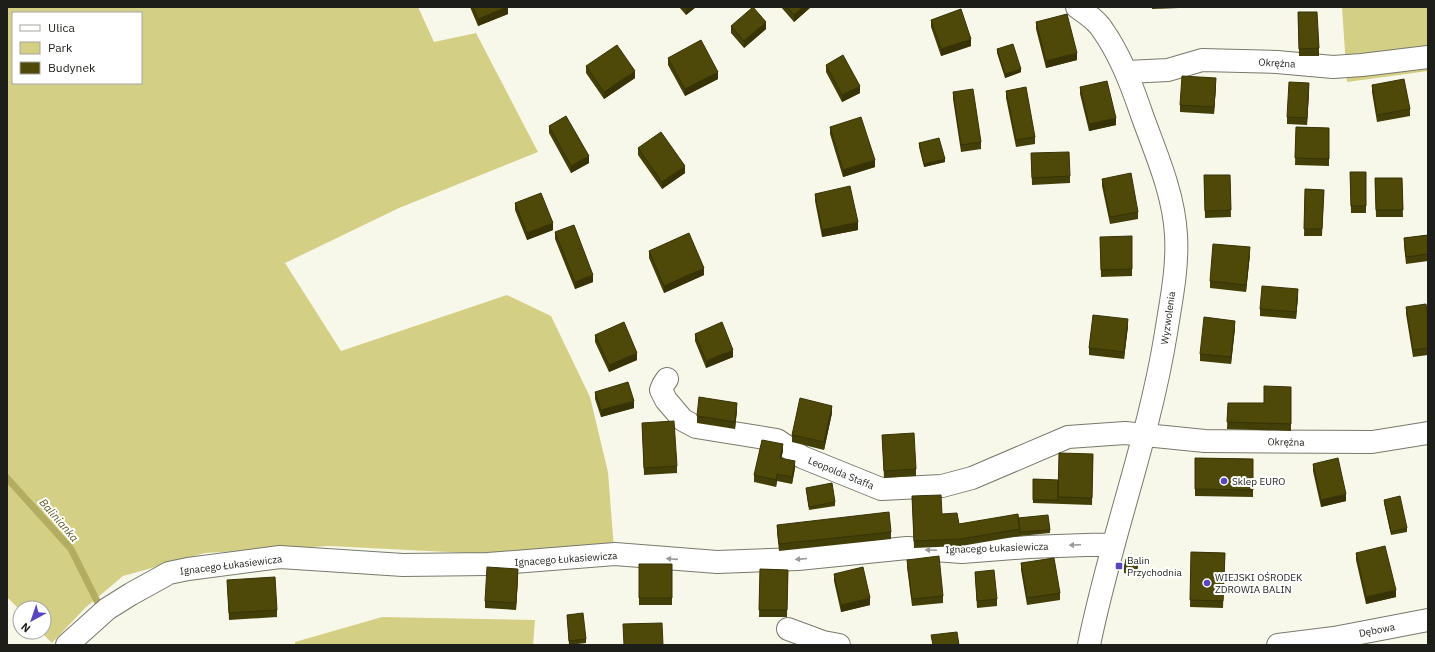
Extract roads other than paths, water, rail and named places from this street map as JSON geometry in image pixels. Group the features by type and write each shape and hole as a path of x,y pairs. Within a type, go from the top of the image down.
{"street":[{"name":"Wyzwolenia","path":"1077,7 1097,15 1127,72 1166,185 1176,235 1176,259 1169,317 1161,362 1144,434 1098,602 1089,645"},
{"name":"Okrężna","path":"1127,72 1168,70 1202,60 1277,62 1333,67 1428,57"},
{"name":"Leopolda Staffa","path":"667,379 661,390 666,400 683,420 696,427 777,440 802,457 881,489 942,486 972,478 1068,438 1125,433 1144,434"},
{"name":"Okrężna","path":"1144,434 1205,440 1372,442 1428,432"},
{"name":"Ignacego Łukasiewicza","path":"66,645 102,613 131,594 169,573 280,557 403,564 488,564 615,554 717,562 798,559 907,548 962,552 1029,547 1114,544"},
{"name":"Dębowa","path":"1278,645 1334,638 1428,620"},
{"path":"788,629 823,642 839,645"}],"waterway":[{"name":"Balinianka","path":"7,478 71,549 98,603"}],"place":[{"name":"Sklep EURO","path":"1224,481"},
{"name":"Balin Przychodnia","path":"1119,566"},
{"name":"WIEJSKI OŚRODEK ZDROWIA BALIN","path":"1207,583"}]}
